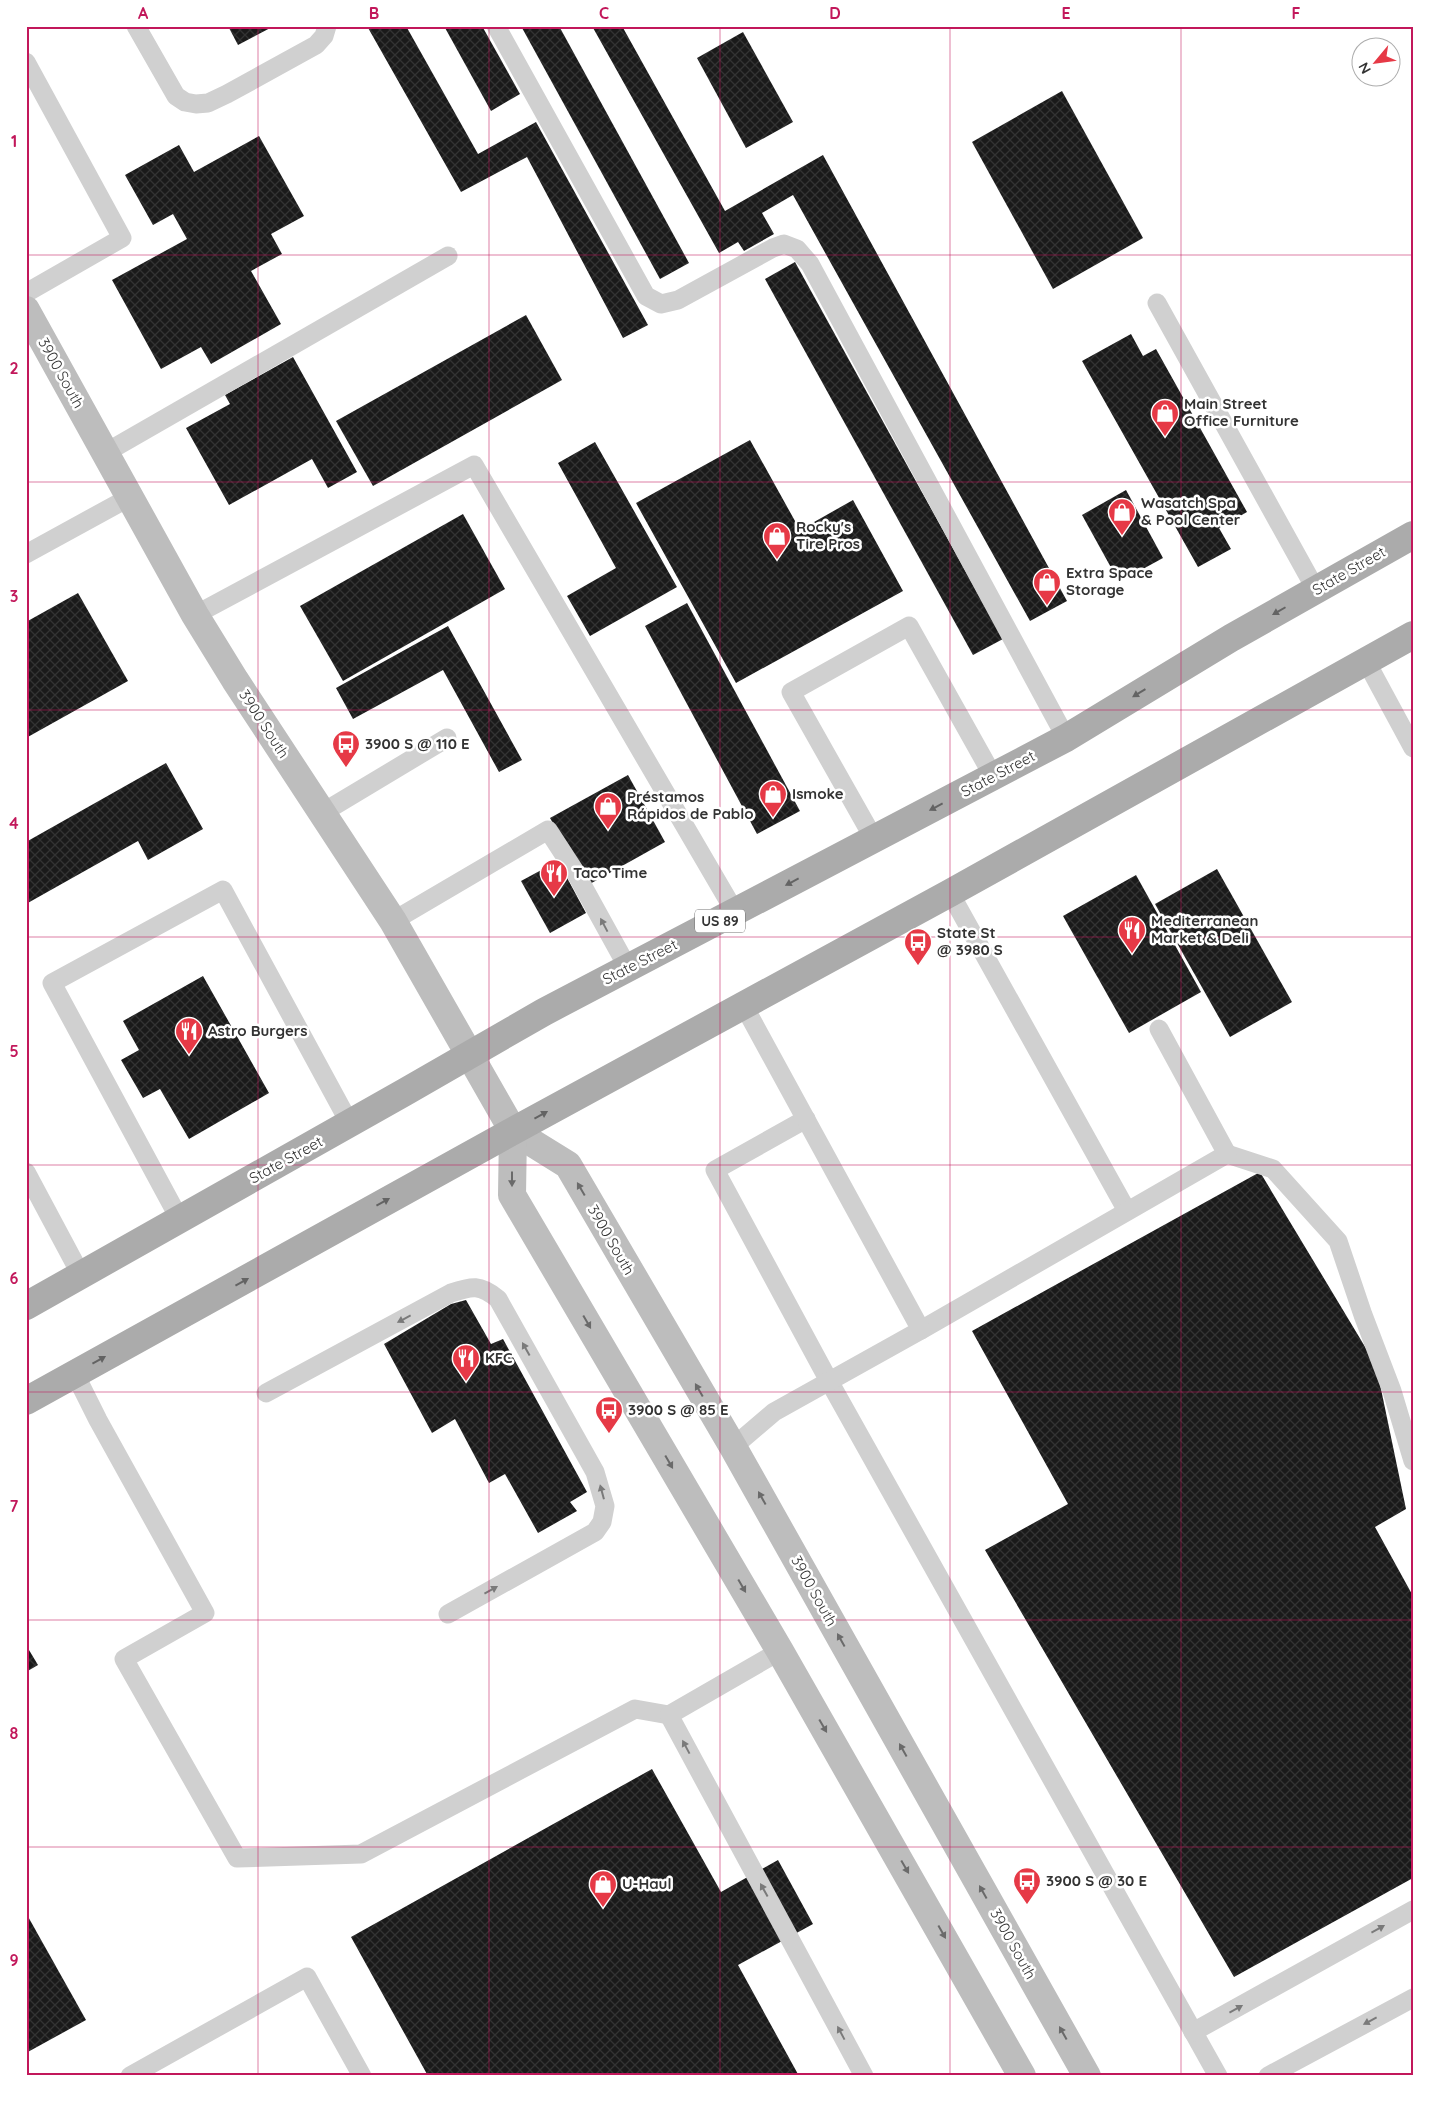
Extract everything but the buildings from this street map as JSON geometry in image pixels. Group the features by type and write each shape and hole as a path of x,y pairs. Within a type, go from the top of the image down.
{"main road":[{"name":"3900 South","path":"26,310 195,615 235,680 393,921 513,1131 568,1165 733,1447 1087,2076"},
{"name":"State Street","path":"26,1306 350,1124 544,1012 1066,738 1223,643 1413,535"},
{"path":"26,1401 513,1131 950,893 1413,635"},
{"path":"513,1131 512,1195 780,1651 918,1890 1022,2076"}],"lane":[{"path":"136,26 176,96 185,102 196,104 208,103 228,94 316,45 324,36 327,26"},
{"path":"496,26 646,296 662,304 678,300 773,248 784,244 797,249 810,264 1066,738"},
{"path":"26,62 122,238 26,294"},
{"path":"105,453 448,256"},
{"path":"1157,303 1316,590"},
{"path":"195,615 474,465 735,912"},
{"path":"26,554 130,497"},
{"path":"874,839 791,692 908,626 993,776"},
{"path":"1366,661 1413,748"},
{"path":"322,813 446,738"},
{"path":"393,921 548,830 574,870 628,968"},
{"path":"180,1220 52,983 223,890 350,1124"},
{"path":"950,893 1127,1211"},
{"path":"744,1006 921,1330"},
{"path":"1159,1029 1227,1154 1273,1169 1338,1240 1363,1315 1392,1391 1413,1461"},
{"path":"806,1119 715,1170 829,1381 1218,2076"},
{"path":"733,1447 774,1412 1227,1154"},
{"path":"26,1172 81,1275"},
{"path":"266,1393 450,1293 477,1286 490,1292 498,1299 595,1472 605,1506 602,1522 596,1532 448,1614"},
{"path":"75,1374 98,1420 206,1614 124,1658 237,1858 361,1854 635,1709 669,1715 780,1651"},
{"path":"669,1715 864,2076"},
{"path":"1194,2032 1413,1910"},
{"path":"130,2076 307,1977 362,2076"},
{"path":"1268,2076 1413,1998"}],"place":[{"name":"Main Street Office Furniture","path":"1165,437"},
{"name":"Wasatch Spa & Pool Center","path":"1122,536"},
{"name":"Rocky's Tire Pros","path":"777,560"},
{"name":"Extra Space Storage","path":"1047,606"},
{"name":"3900 S @ 110 E","path":"346,768"},
{"name":"Ismoke","path":"773,818"},
{"name":"Préstamos Rápidos de Pablo","path":"608,830"},
{"name":"Taco Time","path":"554,897"},
{"name":"Mediterranean Market & Deli","path":"1132,954"},
{"name":"State St @ 3980 S","path":"918,966"},
{"name":"Astro Burgers","path":"189,1055"},
{"name":"KFC","path":"466,1382"},
{"name":"3900 S @ 85 E","path":"609,1434"},
{"name":"3900 S @ 30 E","path":"1027,1905"},
{"name":"U-Haul","path":"603,1908"}]}
